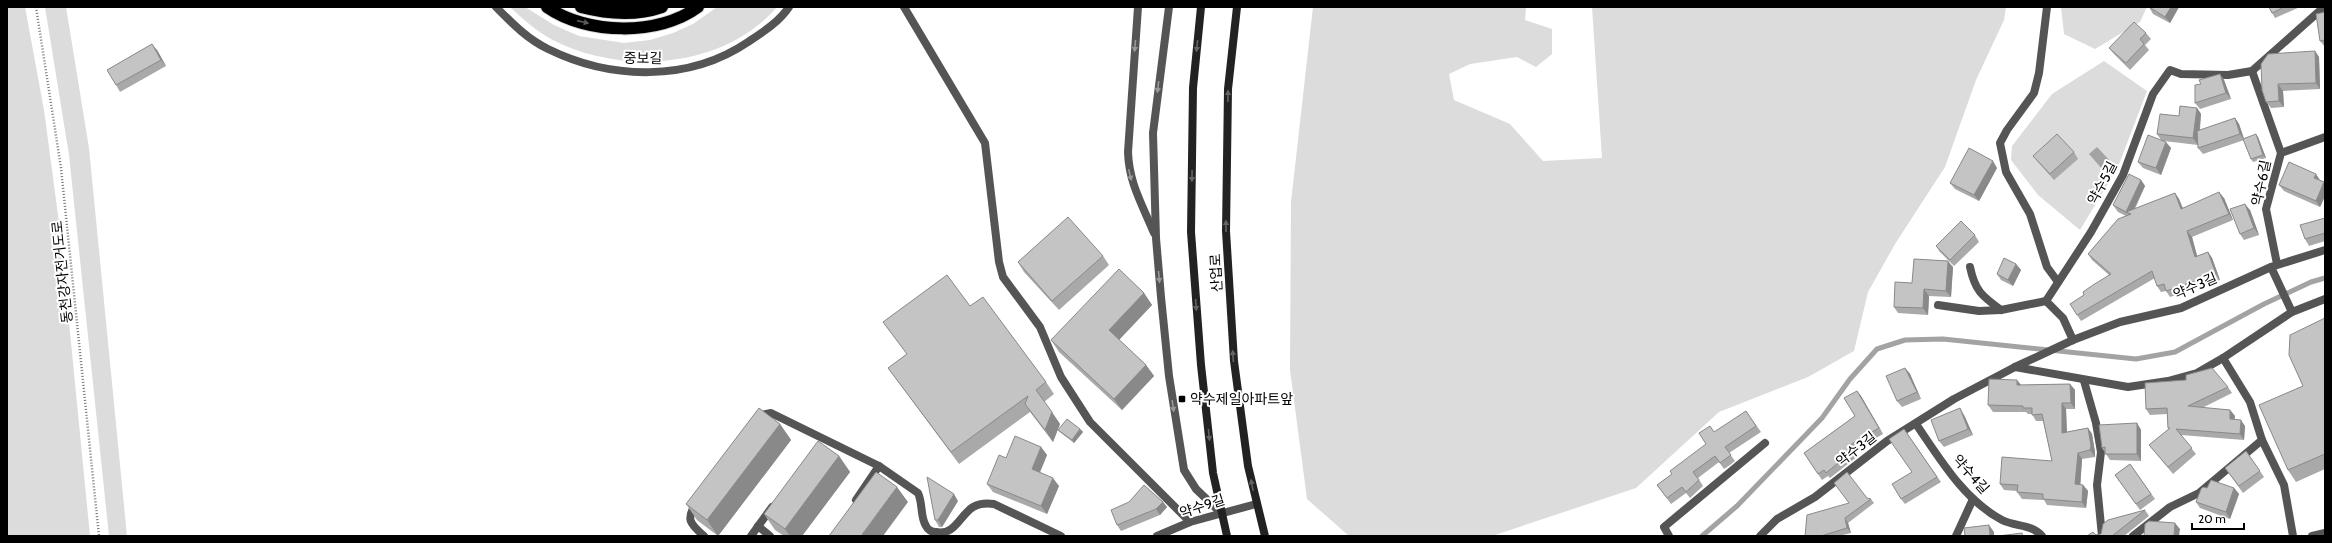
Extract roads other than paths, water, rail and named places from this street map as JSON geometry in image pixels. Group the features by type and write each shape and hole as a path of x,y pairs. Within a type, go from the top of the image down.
{"highway":[{"path":"547,7 576,21 610,29 638,28 667,22 698,7"},
{"path":"581,7 605,13 633,13 662,7"}],"main road":[{"name":"산업로","path":"1201,7 1193,88 1191,232 1201,365 1213,473 1227,536"},
{"name":"산업로","path":"1238,7 1228,89 1226,232 1234,361 1256,504 1265,536"}],"street":[{"name":"중보길","path":"496,7 518,30 547,49 581,62 617,70 653,73 684,70 718,59 769,28 790,7"},
{"path":"904,7 980,133 987,154 999,262 1004,277 1040,327 1061,377 1070,392 1104,438 1190,522"},
{"path":"1138,7 1128,171 1132,186 1156,238"},
{"path":"1169,7 1153,133 1156,238 1169,376 1184,470 1196,489 1221,513"},
{"path":"2047,7 2040,73 2034,93 2000,142 2006,172 2030,214 2047,267 2058,282"},
{"path":"2281,153 2252,71 2324,7"},
{"name":"약수5길","path":"2046,301 2091,232 2123,175 2154,94 2170,70 2181,74 2228,75 2252,71"},
{"name":"약수6길","path":"2292,312 2274,266 2266,208 2281,153 2325,138"},
{"name":"약수3길","path":"1760,536 1777,519 1815,497 1886,441 1916,424 1954,399 2015,367 2073,340 2120,322 2181,308 2274,266 2325,250"},
{"path":"1970,267 1973,283 1983,297 2001,310"},
{"path":"2015,367 2084,381 2128,387 2168,381 2197,373 2223,358 2292,312 2325,299"},
{"path":"1938,305 1979,311 2001,310 2046,301 2063,318 2073,340"},
{"path":"2223,358 2250,402 2262,440 2284,485 2293,536"},
{"path":"2084,381 2096,423 2100,452 2097,485 2102,536"},
{"path":"752,428 761,415 771,413 820,440 880,466 918,493 925,525 932,531 944,532 951,530 971,508 978,504 986,503 994,504 1061,536"},
{"name":"약수4길","path":"1916,424 1946,467 1973,499 2003,520 2036,530 2042,536"},
{"path":"2133,536 2170,508 2199,493 2262,440"},
{"path":"1669,536 1664,527 1765,443"},
{"path":"849,510 880,466"},
{"path":"704,536 694,527 690,519 691,511 705,492"},
{"path":"1956,536 1973,499"},
{"path":"751,536 776,501"},
{"name":"약수9길","path":"1157,536 1190,522 1256,504"},
{"path":"758,526 770,536"},
{"path":"2312,536 2325,533"}],"waterway":[{"path":"1702,536 1737,506 1822,418 1850,379 1877,349 1905,340 1943,339 2136,359 2175,352 2264,304 2311,282 2325,278"}],"place":[{"name":"약수제일아파트앞","path":"1182,399"}]}
